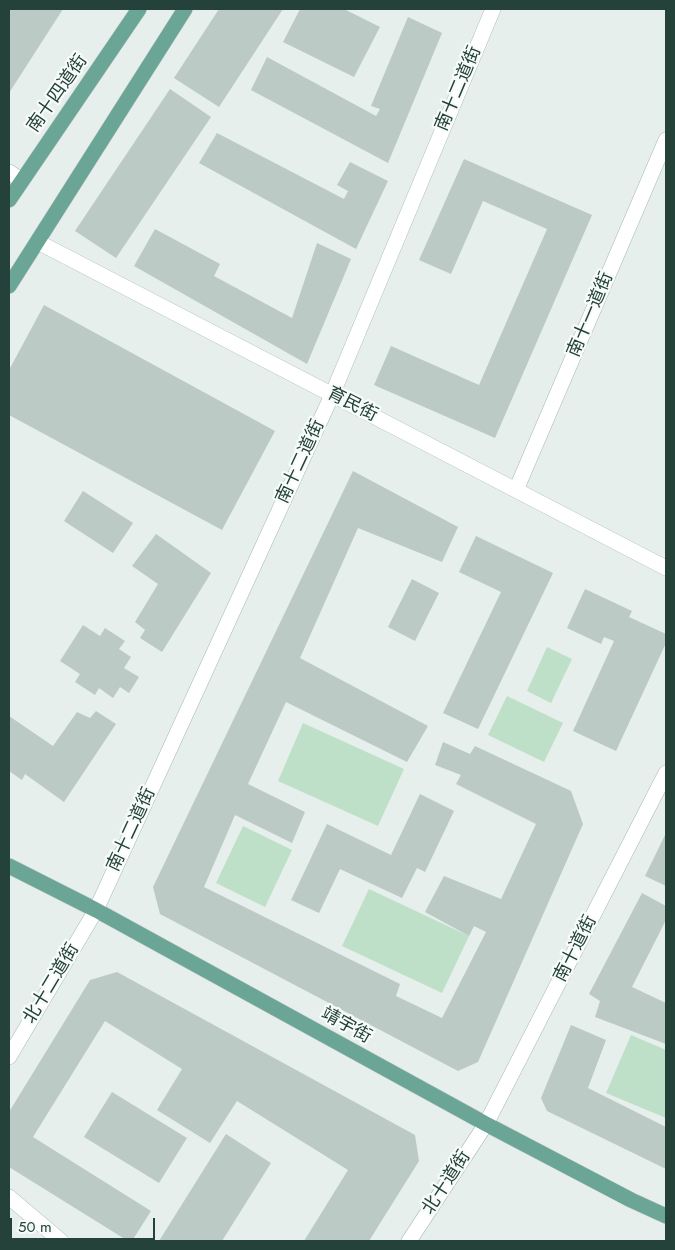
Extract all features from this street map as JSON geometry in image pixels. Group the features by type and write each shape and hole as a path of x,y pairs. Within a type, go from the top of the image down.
{"main road":[{"name":"南十四道街","path":"9,200 15,176 140,9"},
{"path":"9,286 184,9"},
{"name":"靖宇街","path":"9,866 96,910 486,1124 631,1200 666,1216"}],"street":[{"name":"南十二道街","path":"96,910 332,395 493,9"},
{"name":"南十一道街","path":"516,490 666,140"},
{"name":"育民街","path":"38,242 666,568"},
{"name":"南十道街","path":"486,1124 666,773"},
{"name":"北十二道街","path":"9,1057 96,910"},
{"name":"北十道街","path":"409,1241 486,1124"},
{"path":"9,1197 61,1241"}],"green space":[{"path":"547,647 572,659 551,703 527,691"},
{"path":"507,696 563,723 544,762 488,735"},
{"path":"303,723 404,769 378,826 278,781"},
{"path":"243,826 292,850 265,907 216,883"},
{"path":"369,889 469,936 442,993 342,946"},
{"path":"631,1035 666,1050 666,1118 606,1093"}],"building":[{"path":"9,9 63,9 9,93"},
{"path":"219,9 283,9 219,107 174,78"},
{"path":"300,9 344,9 380,27 354,77 283,42"},
{"path":"408,17 442,33 388,163 251,90 267,57 376,116 380,109 371,106"},
{"path":"170,89 211,117 116,258 75,231"},
{"path":"217,133 344,199 348,191 337,185 350,162 388,181 356,249 199,163"},
{"path":"464,159 592,215 495,438 374,385 391,346 479,385 547,229 483,201 451,274 419,260"},
{"path":"155,229 220,264 214,276 292,318 317,243 351,259 307,364 134,266"},
{"path":"44,305 275,431 222,530 9,415 9,370"},
{"path":"353,471 458,527 442,562 358,528 300,658 428,726 407,762 286,702 248,784 305,812 292,843 235,815 204,887 400,984 396,996 442,1018 486,932 474,926 469,936 425,912 444,876 501,899 536,824 456,784 461,775 435,765 443,742 470,754 475,746 571,791 583,824 478,1062 458,1071 160,914 153,887"},
{"path":"83,491 133,523 113,553 64,521"},
{"path":"156,534 211,573 162,652 140,638 145,630 135,622 158,584 132,566"},
{"path":"476,536 553,573 478,729 443,713 501,592 459,572"},
{"path":"412,579 439,593 415,641 388,627"},
{"path":"585,589 632,611 629,617 666,634 666,643 616,751 573,731 614,641 604,637 601,644 567,628"},
{"path":"83,625 100,636 105,628 125,641 119,649 131,657 124,668 139,677 129,693 120,687 113,698 99,688 95,695 75,682 80,674 60,661"},
{"path":"96,711 116,724 64,802 25,774 22,780 9,771 9,716 53,746 77,712 90,718"},
{"path":"420,794 454,811 425,872 417,868 402,898 340,869 319,913 291,900 327,824 391,855"},
{"path":"666,833 666,886 645,876"},
{"path":"642,893 666,906 666,920 632,987 666,1003 666,1044 595,1017 600,1001 589,994"},
{"path":"117,972 415,1135 419,1161 369,1241 304,1241 348,1170 237,1101 210,1143 157,1110 182,1069 105,1021 33,1137 151,1211 132,1241 128,1241 9,1167 9,1112 90,980"},
{"path":"571,1025 606,1040 588,1088 666,1127 666,1169 547,1111 541,1098"},
{"path":"112,1092 187,1138 159,1183 84,1137"},
{"path":"226,1134 271,1163 222,1241 159,1241"}]}
